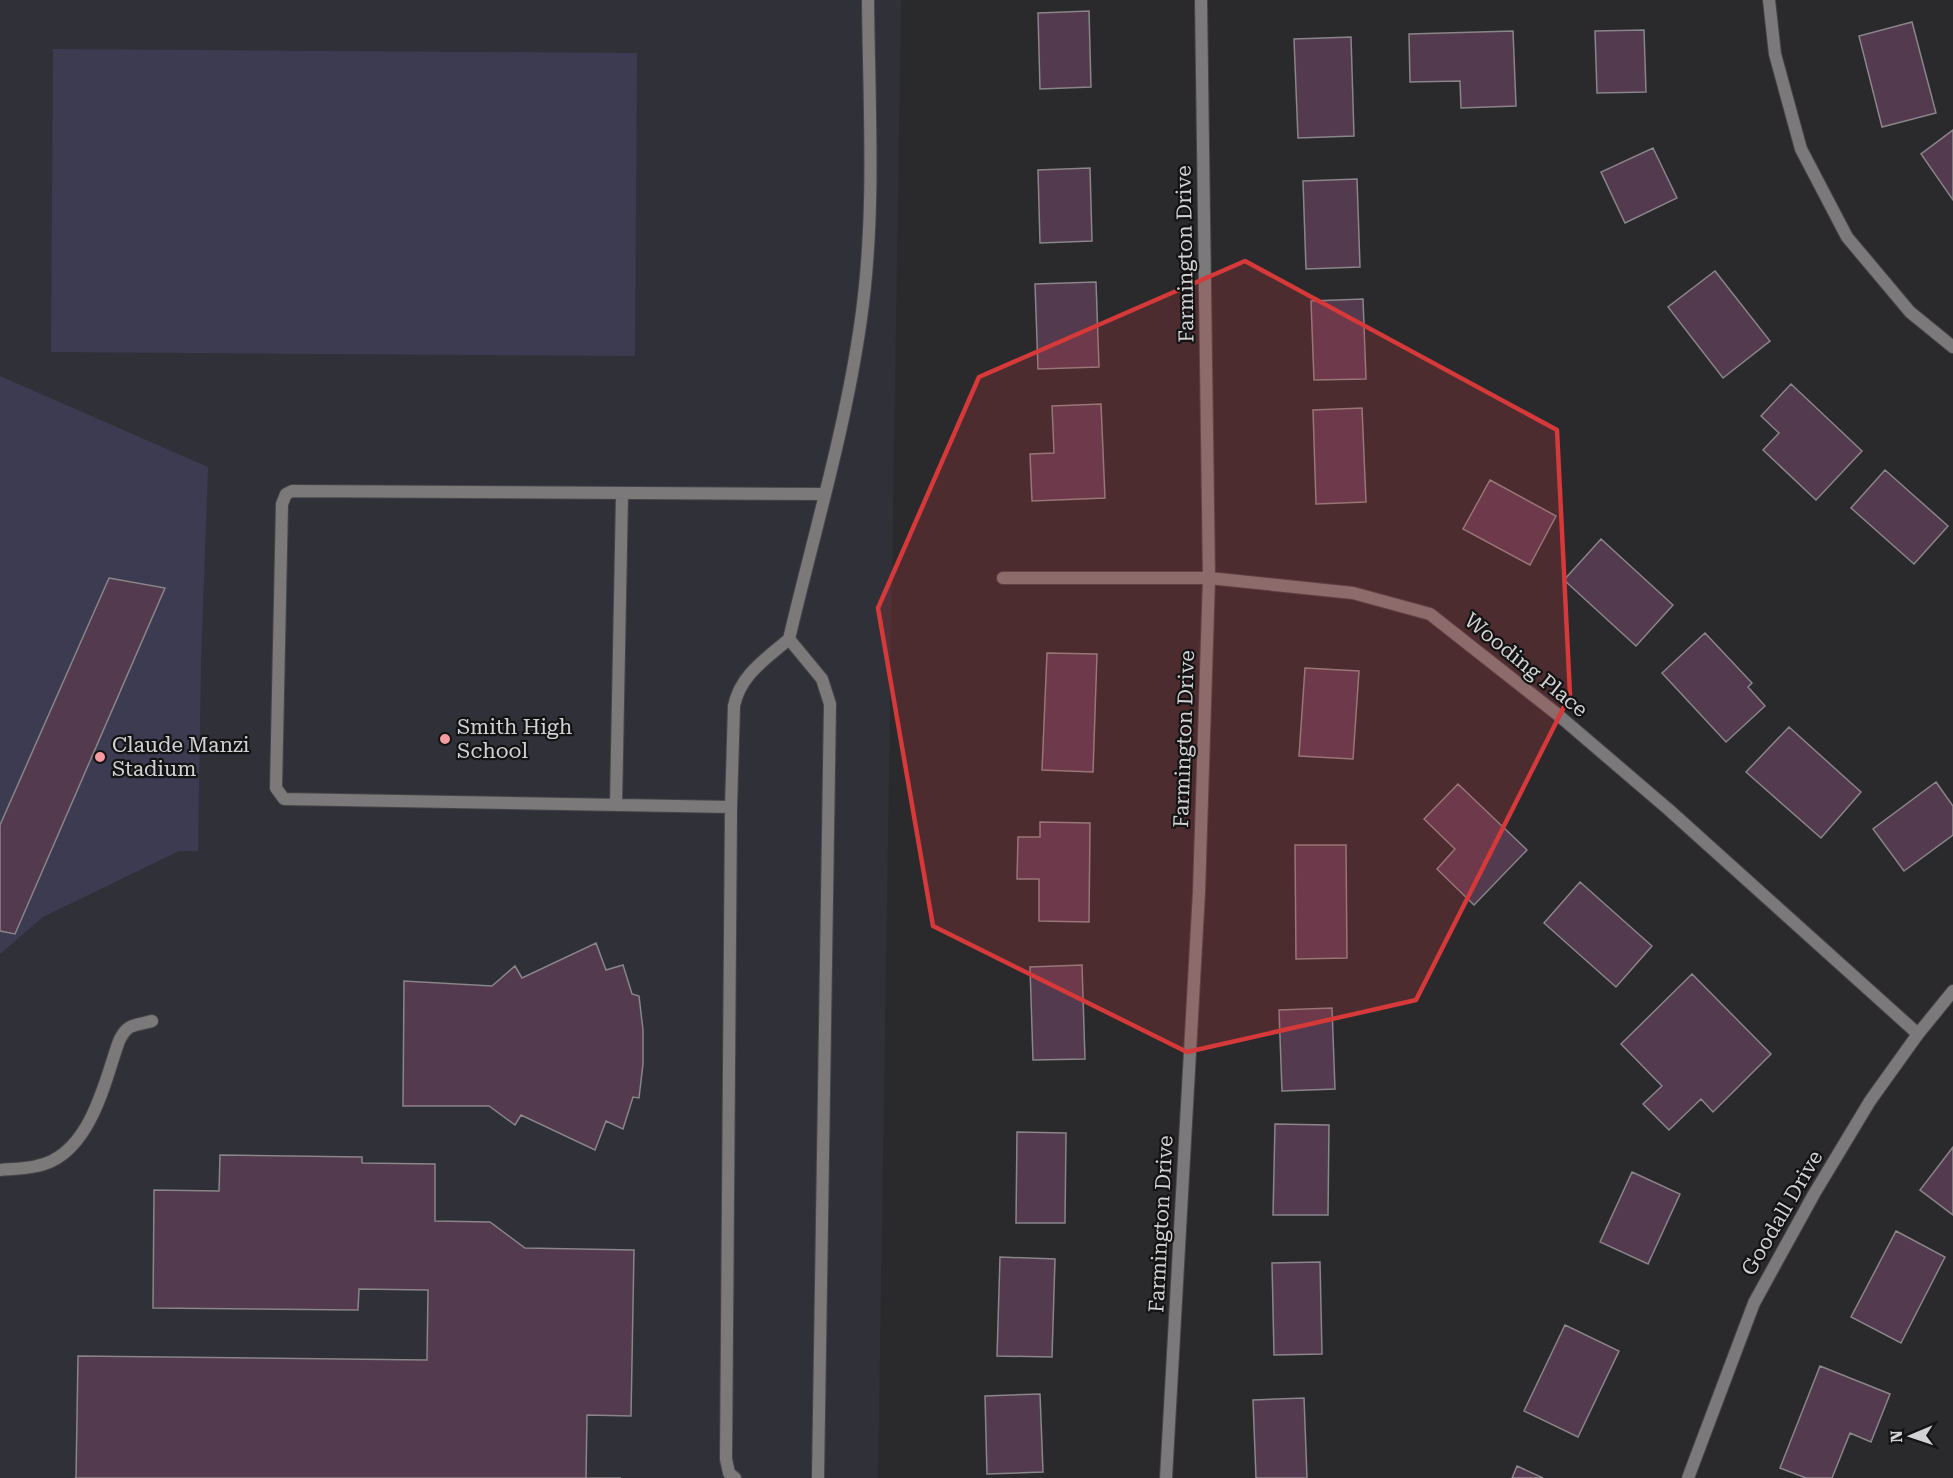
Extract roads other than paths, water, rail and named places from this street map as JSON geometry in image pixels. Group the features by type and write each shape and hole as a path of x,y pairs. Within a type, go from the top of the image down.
{"street":[{"path":"735,1478 729,1473 726,1460 731,807 737,690 743,680 789,639 847,404 862,317 870,226 868,0"},
{"name":"Farmington Drive","path":"1166,1478 1199,892 1209,578 1202,0"},
{"path":"1769,0 1775,54 1801,149 1847,237 1910,312 1953,347"},
{"path":"731,807 284,798 276,788 282,504 286,494 292,491 622,495 823,494"},
{"path":"616,805 622,495"},
{"name":"Wooding Place","path":"1003,578 1209,578 1353,593 1430,614 1539,700 1684,823 1918,1034"},
{"path":"789,639 822,679 830,704 818,1478"},
{"name":"Goodall Drive","path":"1688,1478 1754,1303 1814,1194 1865,1110 1918,1034 1953,991"},
{"path":"0,1170 38,1166 64,1151 83,1131 97,1111 121,1036 130,1027 152,1021"}],"place":[{"name":"Smith High School","path":"445,739"},
{"name":"Claude Manzi Stadium","path":"100,757"}]}
